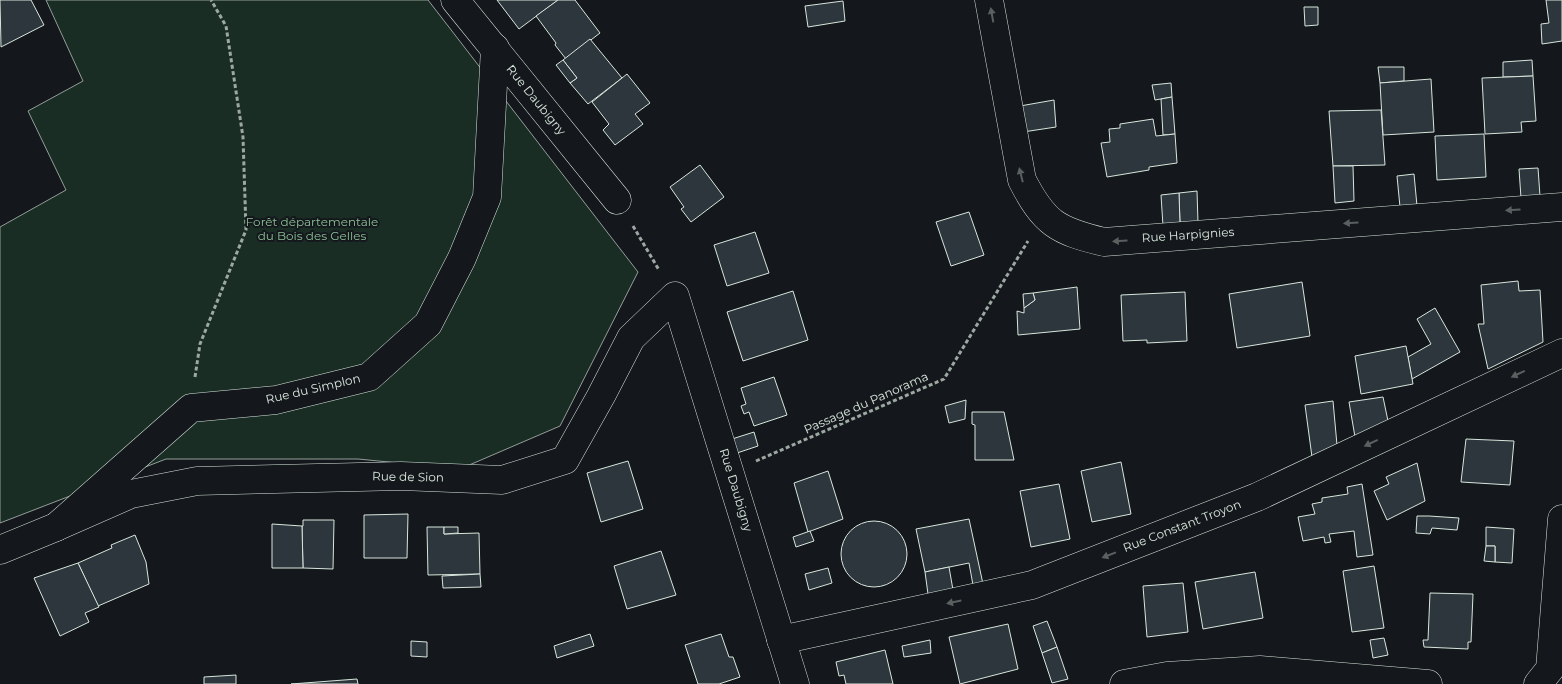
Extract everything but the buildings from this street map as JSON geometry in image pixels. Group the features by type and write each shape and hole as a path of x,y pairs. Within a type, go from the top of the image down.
{"street":[{"name":"Rue Daubigny","path":"455,0 617,200"},
{"name":"Rue Harpignies","path":"989,0 1022,180 1033,201 1045,217 1079,236 1104,242 1562,207"},
{"name":"Rue du Simplon","path":"191,408 276,400 369,377 428,324 462,258 487,197 495,48"},
{"name":"Rue Daubigny","path":"675,296 795,684"},
{"name":"Rue de Sion","path":"56,526 132,494 198,481 401,476 502,480 565,460 631,338 675,296"},
{"name":"Rue Constant Troyon","path":"781,640 1032,585 1257,497 1562,353"},
{"path":"0,550 56,526 191,408"},
{"path":"1538,684 1550,670 1561,534"},
{"path":"1124,684 1167,676 1260,670 1428,684"}],"path":[{"path":"191,408 200,344 246,230 243,137 226,26 211,0"},
{"path":"617,200 675,296"},
{"name":"Passage du Panorama","path":"731,472 944,379 1021,251 1045,217"}],"green space":[{"name":"Forêt départementale du Bois des Gelles","path":"46,0 428,0 638,272 560,426 460,469 358,459 166,459 0,523 0,227 66,190 28,111 83,81"}]}
